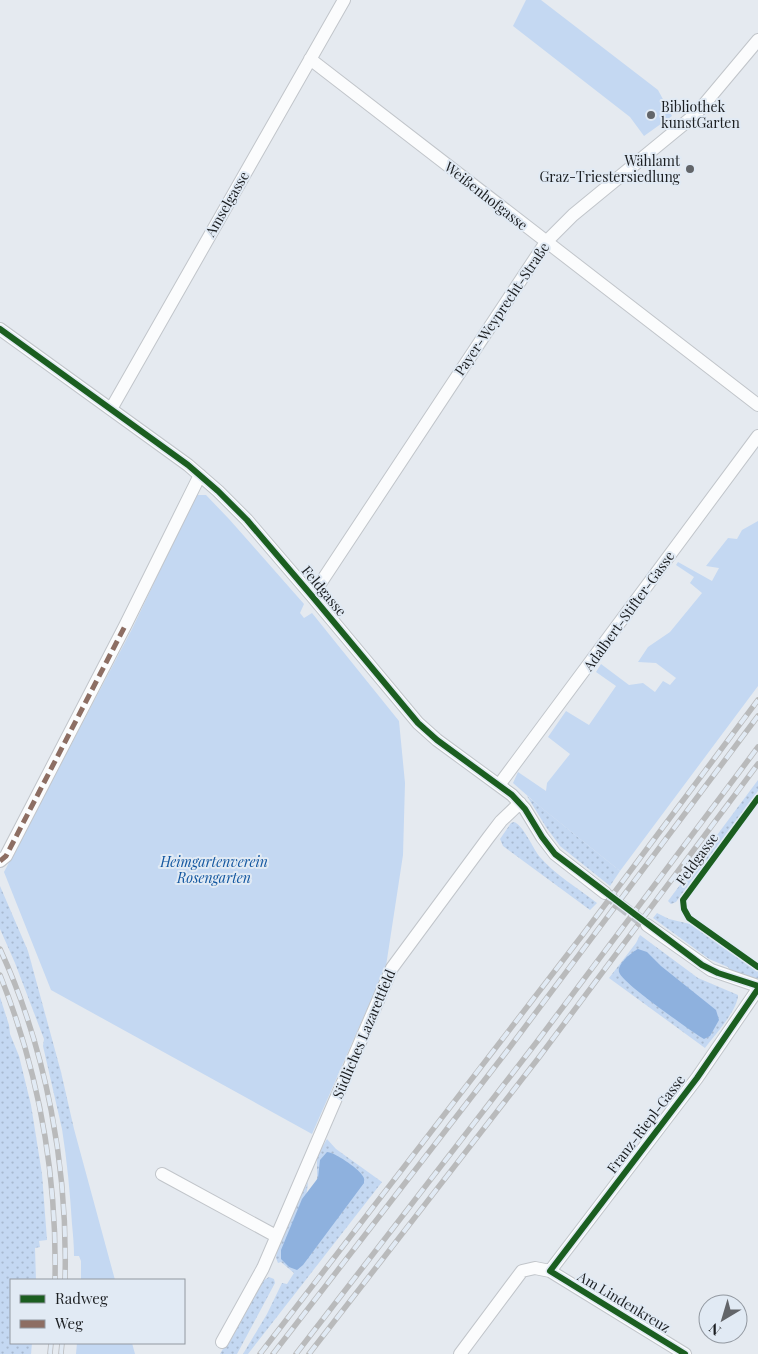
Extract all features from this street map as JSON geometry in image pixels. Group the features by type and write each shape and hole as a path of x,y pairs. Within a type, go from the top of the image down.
{"street":[{"name":"Amselgasse","path":"111,409 344,0"},
{"name":"Payer-Weyprecht-Straße","path":"312,596 546,242 573,214 696,114 758,40"},
{"name":"Weißenhofgasse","path":"310,59 758,405"},
{"name":"Feldgasse","path":"0,329 200,475 247,520 418,723 437,740 499,785 520,803 542,838 555,854 605,892"},
{"name":"Adalbert-Stifter-Gasse","path":"499,785 758,436"},
{"path":"0,861 6,856 96,683 200,475"},
{"name":"Südliches Lazarettfeld","path":"222,1342 259,1276 392,968 500,821 520,803"},
{"path":"647,925 710,970 758,988"},
{"name":"Franz-Riepl-Gasse","path":"550,1271 697,1078 758,988"},
{"path":"162,1174 276,1236"},
{"path":"460,1354 522,1272 535,1268 550,1271"},
{"name":"Am Lindenkreuz","path":"550,1271 685,1354"}],"green space":[{"path":"526,0 541,0 658,90 672,116 644,136 630,117 513,26"},
{"name":"Heimgartenverein Rosengarten","path":"196,495 206,495 229,519 304,604 300,613 304,618 312,613 399,721 405,783 403,855 386,966 312,1134 51,990 4,872 132,629"},
{"path":"758,521 758,686 620,871 513,783 518,772 546,791 547,783 570,754 548,737 566,711 589,725 616,686 596,672 601,664 629,685 643,683 655,692 663,681 670,685 676,678 656,663 638,662 648,647 670,632 702,593 690,583 694,577 676,565 678,562 712,581 719,568 706,566 728,538 737,539 742,530"},
{"path":"758,780 758,791 676,902 671,904 668,901"},
{"path":"527,796 620,871 610,886 560,846"},
{"path":"514,822 521,827 545,863 597,903 590,910 503,846 500,839 511,823"},
{"path":"0,886 28,951 61,1072 74,1129 62,1129 43,1046 44,1039 0,929"},
{"path":"657,913 669,919 690,924 758,971 758,979 730,970 728,967 709,959 653,918"},
{"path":"640,935 698,978 738,995 730,1015 705,1048 609,978"},
{"path":"0,997 10,1034 19,1056 31,1105 42,1174 47,1240 39,1241 40,1247 35,1248 36,1279 10,1279 10,1344 32,1344 31,1354 0,1354"},
{"path":"62,1129 74,1129 115,1279 81,1279 81,1261 79,1256 74,1256"},
{"path":"327,1139 336,1149 382,1182 248,1354 243,1354 267,1314 282,1283 287,1284 294,1273 281,1262 278,1263 276,1258 277,1250 297,1202 308,1182 306,1198 315,1191 317,1156"},
{"path":"269,1277 274,1279 275,1283 237,1354 220,1354 261,1282"},
{"path":"77,1344 132,1344 135,1354 76,1354"}],"water":[{"path":"638,949 647,952 661,966 716,1010 719,1020 710,1036 704,1039 699,1036 655,1005 623,978 619,972 620,965"},
{"path":"327,1152 340,1157 356,1168 364,1177 364,1183 303,1265 297,1270 289,1267 281,1259 281,1250 302,1199 318,1178 320,1160"}],"tunnel":[{"path":"605,893 647,925"}],"railway":[{"path":"260,1354 584,933 758,700"},
{"path":"273,1354 507,1051 758,716"},
{"path":"296,1354 539,1039 758,747"},
{"path":"309,1354 540,1056 758,764"},
{"path":"0,949 30,1028 42,1069 51,1111 63,1195 65,1279"},
{"path":"0,975 25,1049 43,1125 53,1202 55,1279"},
{"path":"50,1354 51,1344"},
{"path":"61,1354 62,1344"}],"marked path":[{"path":"0,861 6,856 125,626"}],"cycle path":[{"path":"0,329 188,465 218,491 247,520 418,723 437,740 512,795 525,809 555,854 702,965 718,973 758,986"},
{"path":"758,798 683,900 684,909 689,918 758,967"},
{"path":"685,1354 550,1271 697,1078 758,989"}],"place":[{"name":"Bibliothek kunstGarten","path":"651,115"},
{"name":"Wählamt Graz-Triestersiedlung","path":"690,169"}]}
